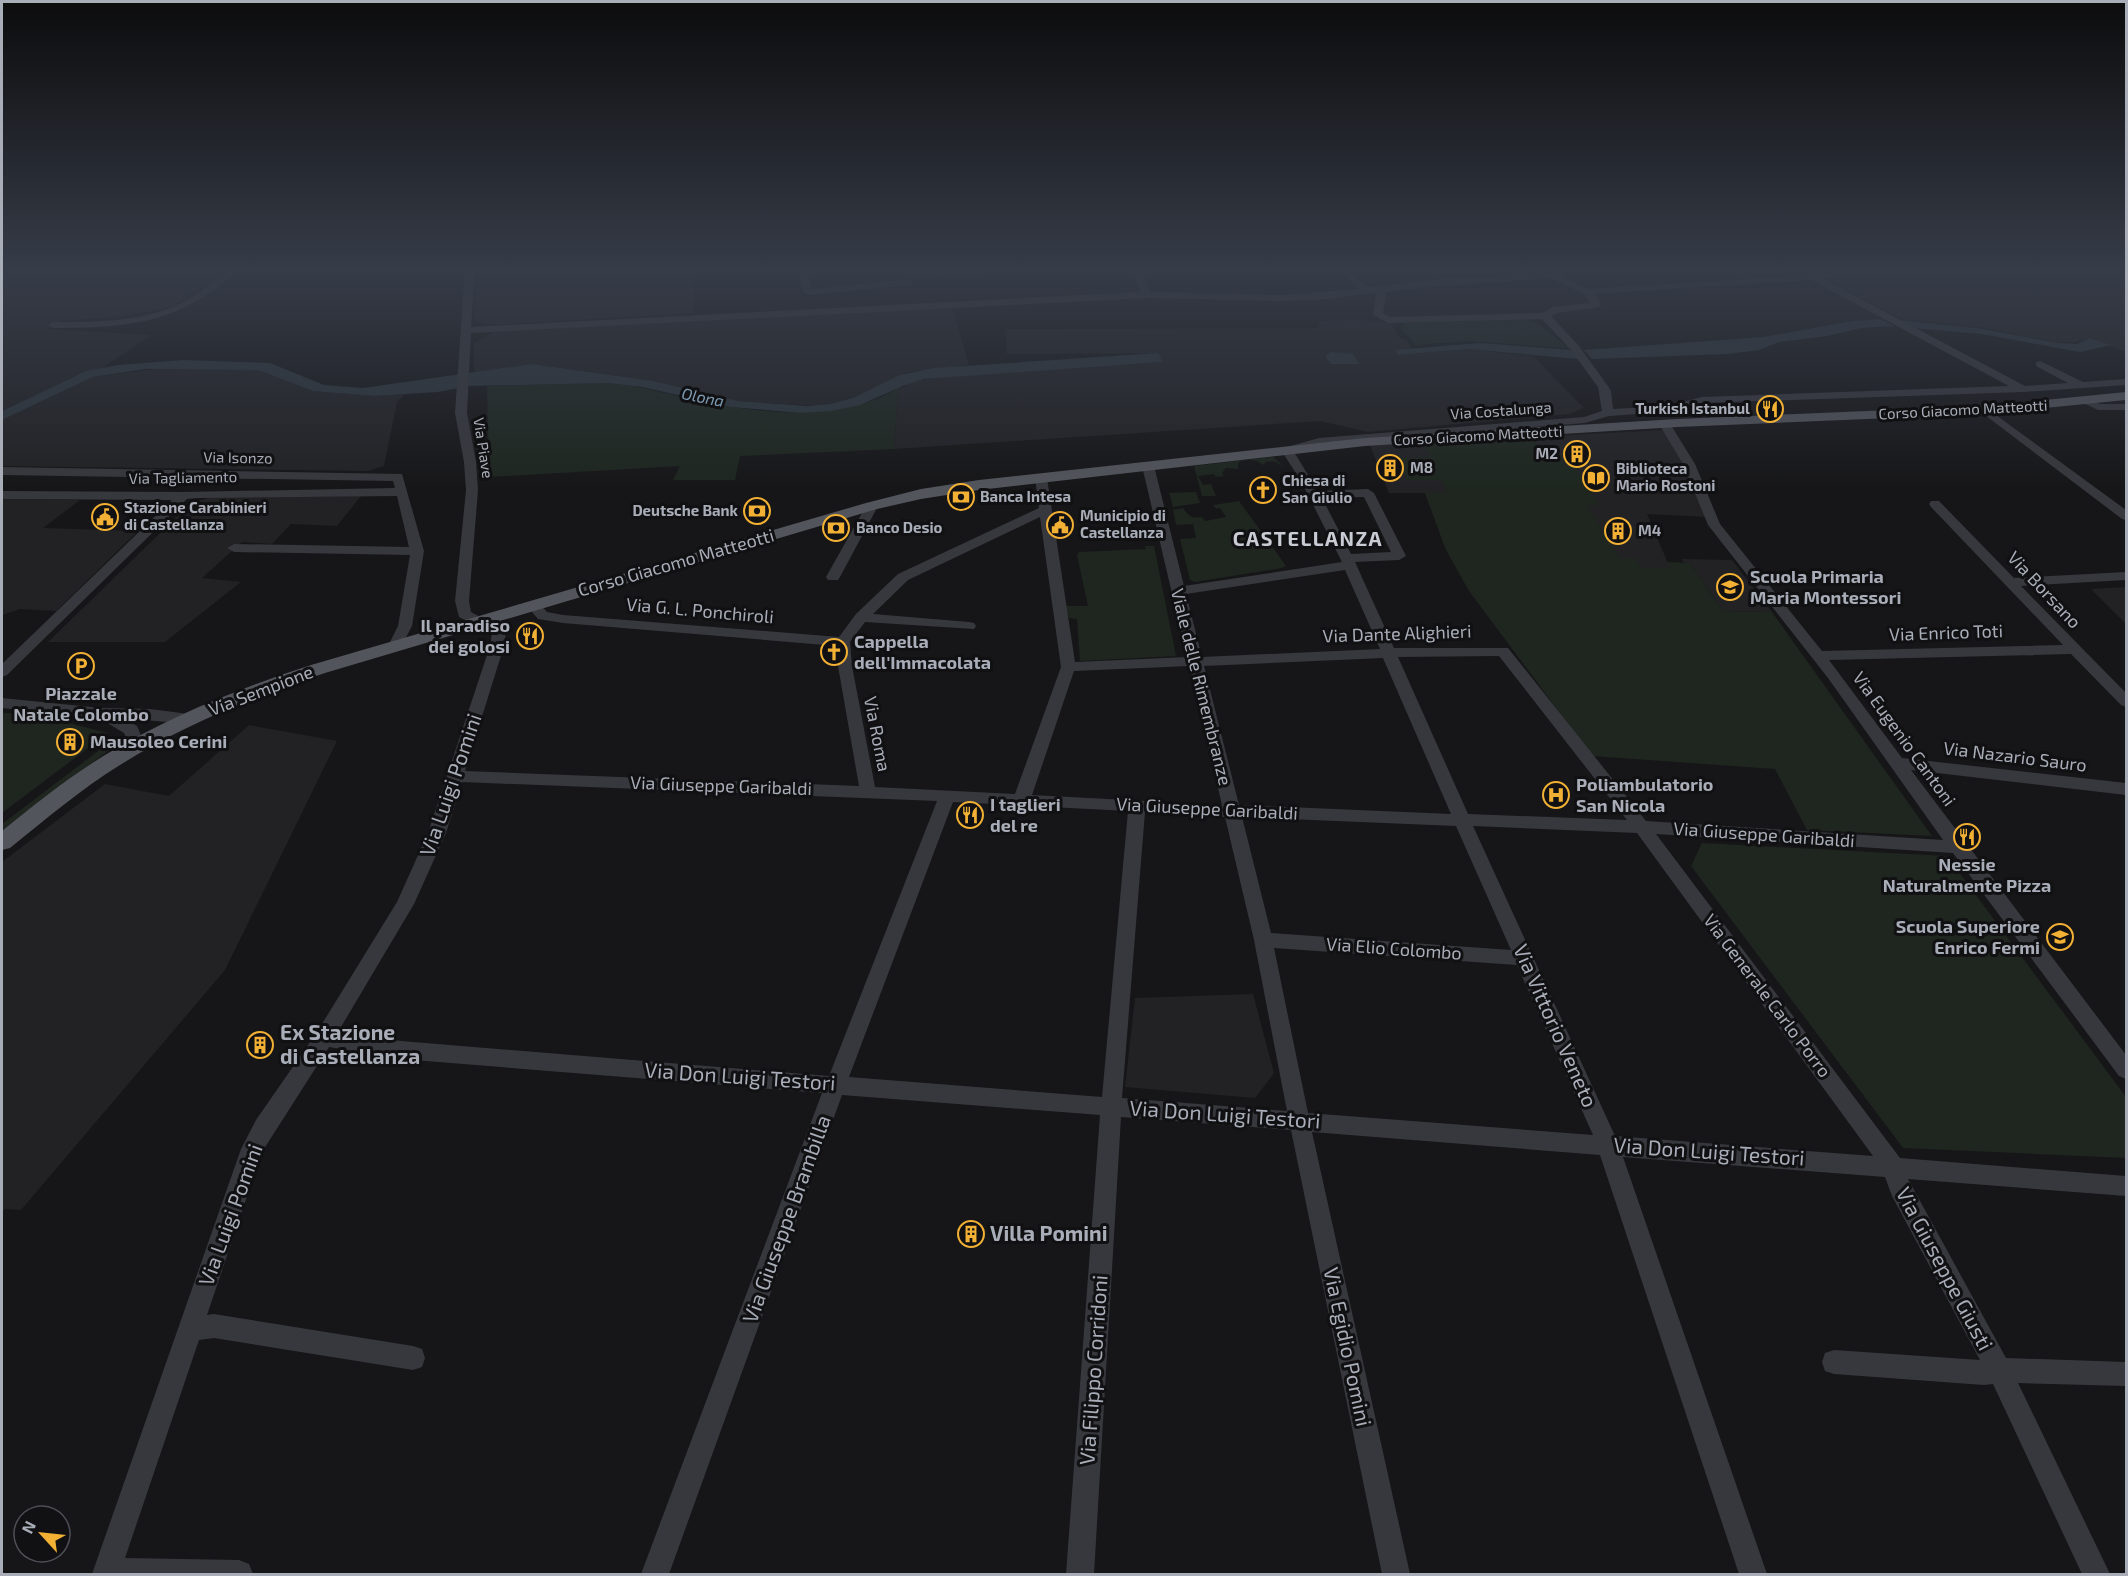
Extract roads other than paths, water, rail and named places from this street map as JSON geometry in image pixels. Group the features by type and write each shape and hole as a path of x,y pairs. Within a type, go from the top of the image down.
{"main road":[{"name":"Corso Giacomo Matteotti","path":"480,621 872,506 950,489 1365,442 1665,424 1985,410 2087,402 2127,396"},
{"name":"Via Sempione","path":"2,842 91,774 138,745 189,719 279,681 480,621"}],"street":[{"name":"Via Piave","path":"465,343 461,413 470,462 472,490 462,601 465,614 480,621"},
{"path":"1570,343 1606,391 1608,413"},
{"path":"1935,343 2023,389"},
{"path":"2040,364 2080,385"},
{"name":"Via Costalunga","path":"1287,450 1319,441 1585,420 1608,413 1667,409 1702,400 2023,389 2127,382"},
{"path":"2087,402 2098,407 2127,407"},
{"path":"1985,410 2127,516"},
{"name":"Via Eugenio Cantoni","path":"1665,424 1689,464 1714,525 1819,656 1958,847 2127,1070"},
{"name":"Via Costalunga","path":"1365,442 1396,434"},
{"name":"Via Vittorio Veneto","path":"1287,450 1314,495 1348,562 1608,1145 1753,1575"},
{"name":"Viale delle Rimembranze","path":"1148,466 1263,940 1299,1120"},
{"name":"Via Isonzo","path":"2,471 398,477 402,492"},
{"path":"1022,801 1068,666 1041,478"},
{"path":"395,646 405,626 417,551 402,492"},
{"name":"Via Tagliamento","path":"2,495 183,496 402,492"},
{"path":"1178,591 1348,562 1399,556 1368,493 1314,495"},
{"path":"2,672 183,496"},
{"name":"Via Borsano","path":"1935,504 2127,702"},
{"path":"833,577 872,506"},
{"path":"843,642 861,617 903,577 1047,509"},
{"path":"234,548 417,551"},
{"path":"2012,582 2127,576"},
{"path":"555,618 555,612 571,594"},
{"name":"Via G. L. Ponchiroli","path":"533,605 536,611 543,616 555,618 843,642"},
{"path":"861,617 969,626"},
{"name":"Via Luigi Pomini","path":"107,1573 255,1143 324,1038 405,904 433,843 499,637 499,631 480,621"},
{"name":"Via Roma","path":"843,642 845,666 868,792"},
{"name":"Via Enrico Toti","path":"1819,656 2075,649"},
{"name":"Via Dante Alighieri","path":"1068,666 1389,653 1503,651 1641,827"},
{"path":"2,704 150,714 189,719"},
{"path":"100,712 131,730 138,745"},
{"name":"Via Nazario Sauro","path":"1898,763 2127,789"},
{"name":"Via Giuseppe Garibaldi","path":"455,776 868,792 1232,812 1641,827 1958,847"},
{"name":"Via Giuseppe Brambilla","path":"655,1575 836,1084 947,797"},
{"name":"Via Filippo Corridoni","path":"1081,1563 1111,1108 1137,806"},
{"name":"Via Generale Carlo Porro","path":"1641,827 1893,1166"},
{"name":"Via Elio Colombo","path":"1263,940 1525,958"},
{"name":"Via Don Luigi Testori","path":"324,1038 413,1051 1111,1108 1299,1120 2127,1186"},
{"name":"Via Egidio Pomini","path":"1299,1120 1396,1575"},
{"name":"Via Giuseppe Giusti","path":"1893,1166 1900,1189 1999,1370 2096,1575"},
{"path":"190,1329 214,1326 412,1358"},
{"name":"Via Giuseppe Giusti","path":"1834,1362 1984,1373 1999,1370"},
{"path":"1999,1370 2127,1374"},
{"path":"107,1573 239,1575"}],"water":[{"path":"1481,343 1571,350 1578,359 1467,349 1398,355 1394,350"},
{"path":"1687,343 1778,343 1759,350 1728,354 1592,359 1584,350"},
{"path":"2029,343 2103,343 2111,345 2080,352"},
{"path":"1331,352 1353,354 1359,364 1331,364 1325,356"},
{"name":"Olona","path":"1158,353 1163,362 924,379 860,405 831,411 801,413 731,407 642,387 608,383 469,386 438,392 374,396 313,391 258,370 146,369 93,377 2,420 2,411 86,371 118,365 183,360 270,363 324,385 363,388 532,364 654,381 738,401 808,406 853,398 900,375 934,368"}],"place":[{"name":"Turkish Istanbul","path":"1770,409"},
{"name":"M2","path":"1577,454"},
{"name":"M8","path":"1390,468"},
{"name":"Biblioteca Mario Rostoni","path":"1596,478"},
{"name":"Chiesa di San Giulio","path":"1263,490"},
{"name":"Banca Intesa","path":"961,497"},
{"name":"Deutsche Bank","path":"757,511"},
{"name":"Stazione Carabinieri di Castellanza","path":"105,517"},
{"name":"Municipio di Castellanza","path":"1060,525"},
{"name":"Banco Desio","path":"836,528"},
{"name":"M4","path":"1618,531"},
{"name":"Scuola Primaria Maria Montessori","path":"1730,587"},
{"name":"Il paradiso dei golosi","path":"530,636"},
{"name":"Cappella dell'Immacolata","path":"834,652"},
{"name":"Piazzale Natale Colombo","path":"81,666"},
{"name":"Mausoleo Cerini","path":"70,742"},
{"name":"Poliambulatorio San Nicola","path":"1556,795"},
{"name":"I taglieri del re","path":"970,815"},
{"name":"Nessie Naturalmente Pizza","path":"1967,837"},
{"name":"Scuola Superiore Enrico Fermi","path":"2060,937"},
{"name":"Ex Stazione di Castellanza","path":"260,1045"},
{"name":"Villa Pomini","path":"971,1234"}],"district":[{"name":"CASTELLANZA","path":"1308,539"}]}
